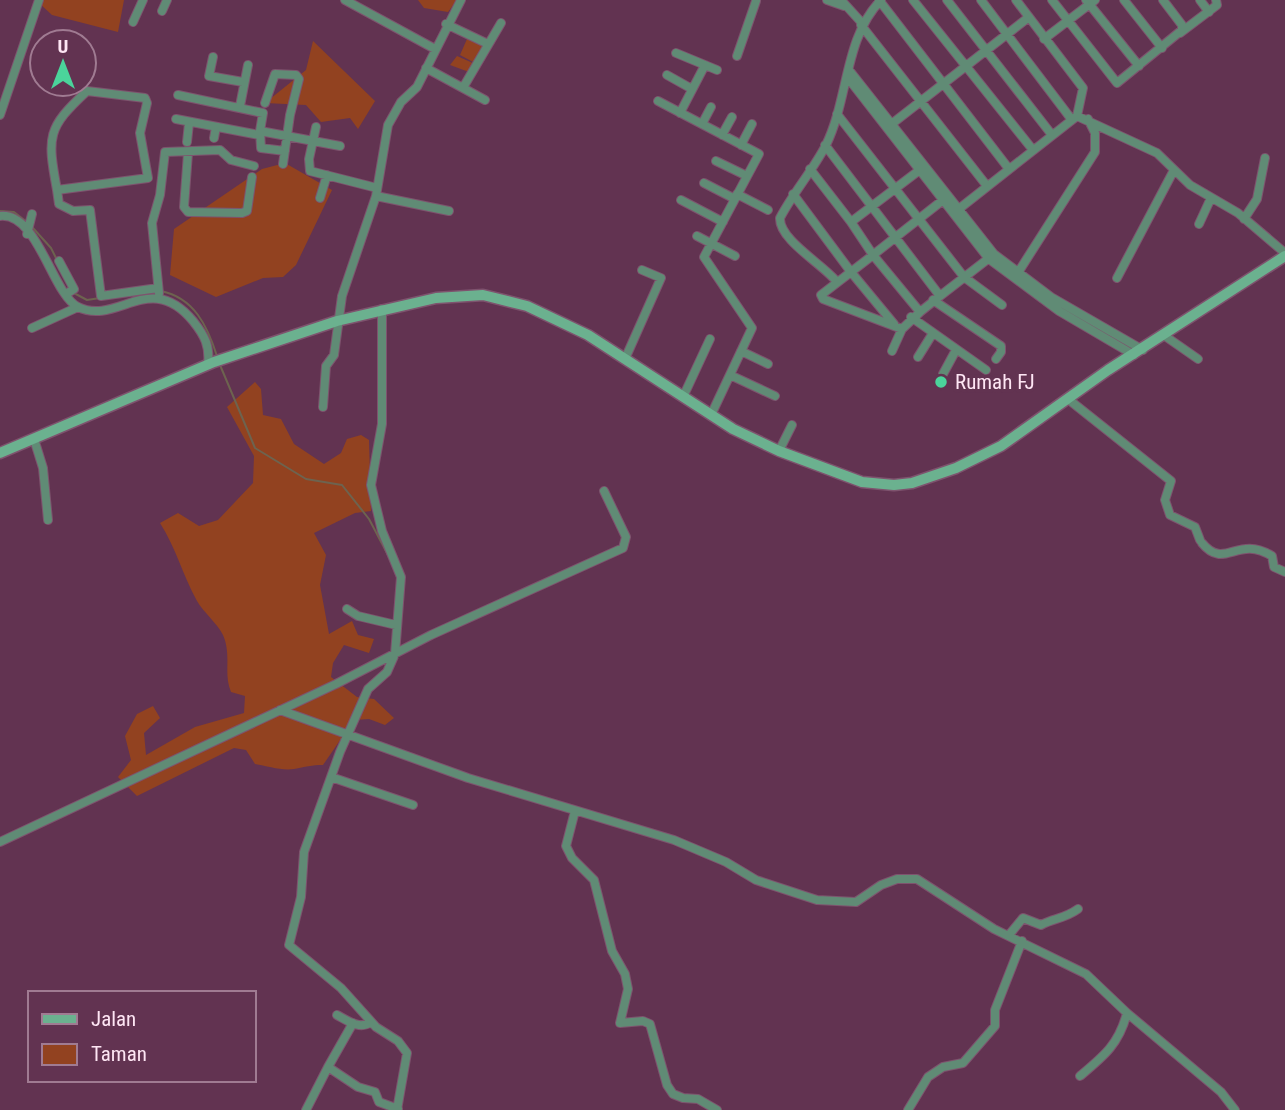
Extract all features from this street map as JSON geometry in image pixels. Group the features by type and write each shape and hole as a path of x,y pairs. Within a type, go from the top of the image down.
{"main road":[{"path":"0,453 231,356 337,321 440,297 483,295 534,309 588,335 711,415 779,451 862,482 894,485 956,468 1001,446 1285,255"}],"street":[{"path":"0,115 39,0"},
{"path":"133,22 143,0"},
{"path":"162,11 167,0"},
{"path":"345,0 435,49"},
{"path":"323,407 325,369 334,355 342,296 377,192 393,114 417,87 446,24 461,0"},
{"path":"827,0 844,4 988,186"},
{"path":"837,282 826,267 808,259 780,225 793,194 825,145 837,114 861,24 880,0 1009,169"},
{"path":"913,0 1033,150"},
{"path":"947,0 1052,135"},
{"path":"981,0 1074,118 1088,119 1157,153 1190,185 1244,219 1285,255"},
{"path":"956,211 1074,118 1083,88 1016,0"},
{"path":"1052,0 1117,83 1209,12 1217,5 1216,0"},
{"path":"1124,0 1162,48"},
{"path":"1163,0 1182,25 1180,33"},
{"path":"1200,0 1209,12"},
{"path":"737,56 756,1"},
{"path":"1044,39 1090,1 1139,66"},
{"path":"890,125 1030,17"},
{"path":"464,86 500,23"},
{"path":"446,24 488,44"},
{"path":"676,53 717,70"},
{"path":"214,57 209,76 243,82"},
{"path":"240,106 248,65"},
{"path":"680,113 705,65"},
{"path":"426,68 464,86 485,100"},
{"path":"283,164 299,79 296,75 275,74 259,133 263,139 261,148 285,151"},
{"path":"848,74 992,256 1059,311 1138,353"},
{"path":"667,75 692,89"},
{"path":"57,190 153,178 140,133 147,103 145,98 87,90 59,117 50,145 59,204 73,211 90,210 101,296 159,294 177,303 205,337 211,364"},
{"path":"178,95 240,106 264,107"},
{"path":"657,101 759,154 704,257 752,328 711,415"},
{"path":"702,124 711,107"},
{"path":"837,114 964,277 1002,305"},
{"path":"722,135 732,117"},
{"path":"176,119 340,146"},
{"path":"1019,271 1095,152 1095,133 1088,119"},
{"path":"187,142 189,122"},
{"path":"741,145 752,124"},
{"path":"214,138 216,127"},
{"path":"316,127 310,171 449,211"},
{"path":"825,145 937,298 1001,346 1001,352 996,359"},
{"path":"159,294 152,223 160,195 166,148 188,153 195,149 220,150 231,160 254,166"},
{"path":"188,153 184,207 188,212 247,211 252,177"},
{"path":"1244,219 1257,199 1265,158"},
{"path":"716,160 747,176"},
{"path":"851,222 897,190 922,167"},
{"path":"922,167 943,200 956,211"},
{"path":"810,169 873,255 920,312"},
{"path":"1117,278 1174,170"},
{"path":"320,198 327,175"},
{"path":"704,183 768,211"},
{"path":"793,194 851,272 899,328"},
{"path":"1199,224 1211,198"},
{"path":"681,200 723,222"},
{"path":"899,328 823,299 822,293 896,239 943,200"},
{"path":"30,230 32,214"},
{"path":"0,216 15,220 30,230 78,307"},
{"path":"697,236 735,256"},
{"path":"992,256 1019,271 1051,297 1138,353"},
{"path":"892,351 899,328 992,256"},
{"path":"60,261 69,292"},
{"path":"625,359 661,278 642,270"},
{"path":"32,328 78,307 93,310 159,294"},
{"path":"328,1067 358,1087 375,1092 379,1102 397,1109 407,1053 398,1041 372,1022 341,988 289,945 301,897 304,852 331,777 368,689 387,672 395,654 401,589 400,567 382,531 371,485 383,414 382,309"},
{"path":"911,317 986,370"},
{"path":"918,357 933,333"},
{"path":"1165,336 1198,359"},
{"path":"683,397 710,339"},
{"path":"943,374 956,350"},
{"path":"741,351 768,364"},
{"path":"730,375 775,396"},
{"path":"1068,399 1171,481 1165,500 1170,515 1195,527 1208,551 1229,555 1241,547 1255,547 1272,556 1274,567 1285,572"},
{"path":"779,451 792,425"},
{"path":"34,439 43,468 48,520"},
{"path":"0,842 431,635 623,548 626,537 604,491"},
{"path":"347,610 358,617 396,625"},
{"path":"279,710 468,778 674,841 726,862 756,880 817,900 856,902 881,885 897,879 917,879 1009,936 1086,974 1127,1013 1201,1074 1235,1110"},
{"path":"331,777 413,805"},
{"path":"575,811 566,846 572,858 594,880 612,951 625,974 628,989 620,1023 643,1021 650,1024 667,1085 673,1094 682,1098 698,1099 717,1110"},
{"path":"1009,936 1023,918 1041,925 1051,918 1063,919 1078,909"},
{"path":"908,1110 928,1077 943,1067 963,1063 995,1026 995,1010 1022,941"},
{"path":"1080,1076 1105,1057 1118,1041 1127,1013"},
{"path":"337,1015 353,1023 367,1025 372,1022"},
{"path":"306,1110 353,1023"}],"green space":[{"path":"40,0 124,0 118,32 52,15 39,3"},
{"path":"418,0 457,0 448,12 424,8"},
{"path":"467,39 483,46 475,63 460,55"},
{"path":"313,41 375,101 358,129 350,118 321,122 306,105 265,103 306,70"},
{"path":"457,56 475,64 469,72 450,65"},
{"path":"285,163 332,190 296,265 283,277 263,278 216,297 170,275 174,229 262,169"},
{"path":"255,382 261,389 263,415 281,419 294,444 324,464 341,453 347,439 361,435 369,440 371,511 355,513 314,533 326,555 320,585 329,634 352,621 358,635 374,639 369,653 344,645 333,663 331,677 357,697 374,699 394,718 385,725 369,719 354,720 323,765 275,768 255,764 246,750 234,748 137,796 118,777 131,760 125,736 137,714 153,706 160,718 144,733 146,755 195,727 244,713 245,696 231,692 229,685 227,650 223,635 197,601 160,523 178,513 199,526 218,520 253,483 254,456 227,407"}],"waterway":[{"path":"0,211 14,212 27,222"},
{"path":"33,228 51,248 57,260"},
{"path":"161,291 182,300 198,314 217,356"},
{"path":"72,292 87,300 100,298"},
{"path":"220,365 255,448 306,479 342,485 369,519 388,555"}],"place":[{"name":"Rumah FJ","path":"941,382"}]}
